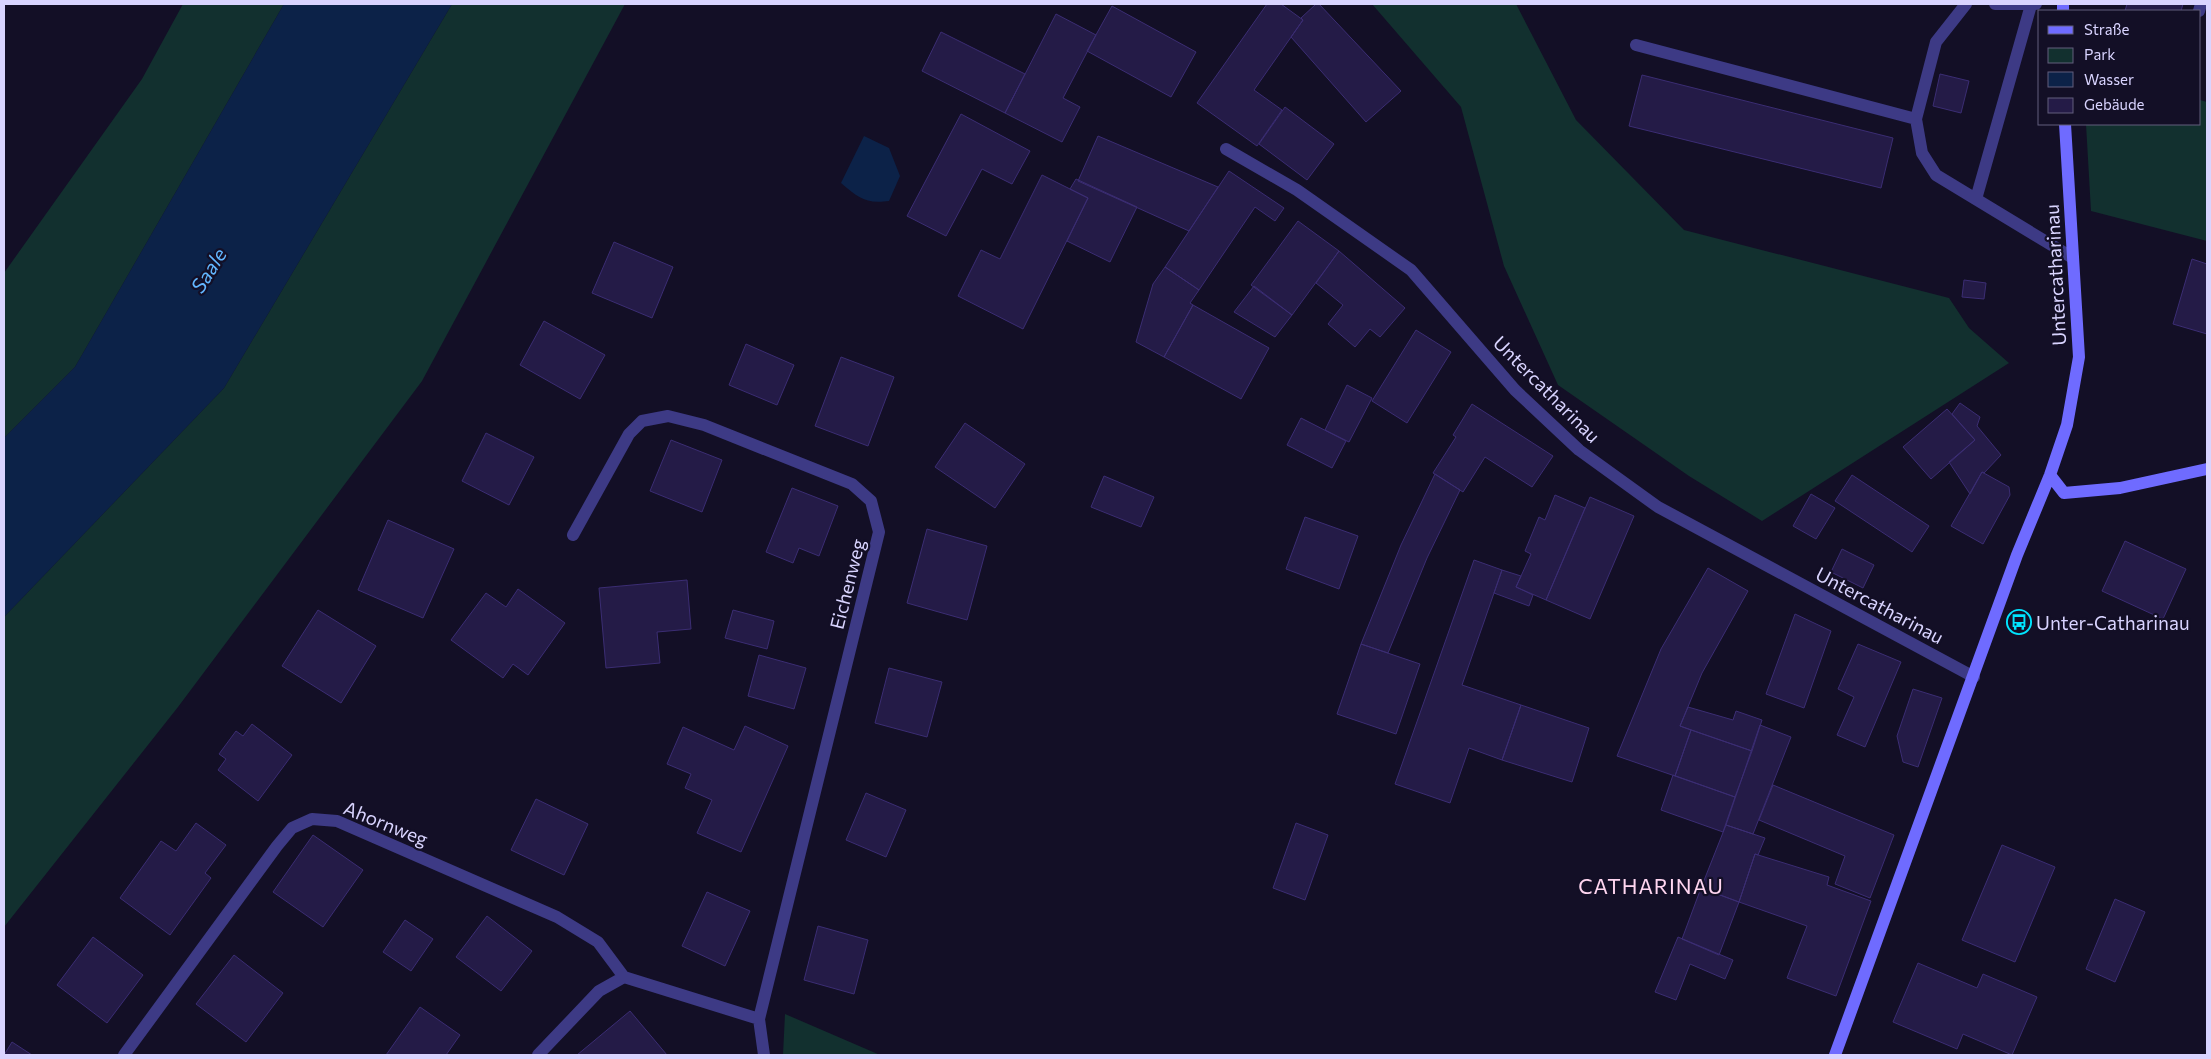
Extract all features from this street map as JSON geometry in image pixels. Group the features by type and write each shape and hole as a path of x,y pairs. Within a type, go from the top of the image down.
{"main road":[{"name":"Untercatharinau","path":"1835,1055 2017,555 2050,475 2067,425 2079,357 2065,125"},
{"path":"2050,475 2064,493 2120,488 2207,469"}],"street":[{"path":"1966,4 1936,42 1916,119 1922,153 1936,175 2073,258"},
{"path":"1976,199 2034,4 1995,4"},
{"path":"1636,45 1916,119"},
{"name":"Untercatharinau","path":"1226,149 1297,190 1411,270 1515,390 1579,450 1658,507 1974,676"},
{"name":"Eichenweg","path":"573,535 629,434 642,421 668,416 704,425 852,484 871,501 879,532 760,1019"},
{"name":"Ahornweg","path":"124,1055 277,846 292,828 312,819 336,821 556,917 598,942 624,977"},
{"path":"538,1055 599,991 624,977 760,1019 764,1055"}],"green space":[{"path":"183,4 284,4 75,367 4,438 4,273 142,79"},
{"path":"452,4 625,4 422,381 178,707 4,927 4,617 224,388"},
{"path":"1372,4 1516,4 1576,120 1684,230 1949,298 1969,328 2009,363 1762,521 1689,476 1558,385 1504,266 1461,107"},
{"path":"2201,100 2207,102 2207,241 2091,211 2086,125 2201,125"},
{"path":"785,1014 880,1055 783,1055"}],"water":[{"name":"Saale","path":"284,4 452,4 224,388 4,617 4,438 75,367"},
{"path":"864,136 889,148 900,176 889,201 868,201 853,193 841,183"}],"building":[{"path":"1267,4 1281,4 1303,20 1254,90 1282,110 1257,146 1197,103"},
{"path":"1316,4 1319,4 1401,91 1366,122 1291,37 1303,20 1301,18"},
{"path":"2127,4 2183,4 2181,10 2125,10"},
{"path":"1112,6 1196,52 1171,97 1087,51"},
{"path":"1056,14 1096,35 1063,98 1080,107 1062,142 1005,113"},
{"path":"941,32 1025,74 1005,113 922,71"},
{"path":"1940,74 1969,81 1961,113 1933,106"},
{"path":"1642,75 1893,138 1881,188 1629,126"},
{"path":"1285,107 1334,144 1307,180 1259,144"},
{"path":"961,114 1030,151 1012,184 982,169 946,236 907,216"},
{"path":"1098,136 1218,187 1189,231 1078,181"},
{"path":"1229,171 1284,208 1275,221 1255,207 1199,290 1165,267"},
{"path":"1042,175 1088,198 1023,329 958,296 981,250 1000,259"},
{"path":"1076,179 1137,207 1110,262 1067,241 1088,198 1070,189"},
{"path":"1298,221 1339,251 1292,315 1251,285"},
{"path":"614,242 673,267 652,318 592,293"},
{"path":"1339,251 1405,308 1380,337 1370,329 1355,347 1328,324 1343,305 1316,283"},
{"path":"2192,259 2207,264 2207,334 2173,324"},
{"path":"1165,267 1199,290 1190,303 1193,305 1164,357 1136,342 1153,284"},
{"path":"1964,280 1986,283 1984,299 1962,297"},
{"path":"1254,286 1292,315 1275,337 1234,312"},
{"path":"1193,305 1269,348 1241,399 1164,357"},
{"path":"544,321 605,355 580,399 520,365"},
{"path":"1416,330 1451,352 1407,423 1372,401"},
{"path":"746,344 794,365 777,405 729,385"},
{"path":"841,357 894,377 868,446 815,426"},
{"path":"1347,385 1372,398 1349,442 1325,430"},
{"path":"1960,403 1980,417 1977,426 2001,455 1984,473 1982,472 1970,494 1949,462 1975,440 1952,414"},
{"path":"1472,404 1553,456 1532,487 1485,457 1463,492 1433,473 1456,437 1453,435"},
{"path":"1947,409 1975,440 1931,479 1903,447"},
{"path":"1301,418 1346,441 1332,468 1287,445"},
{"path":"965,423 1025,464 995,508 935,467"},
{"path":"486,433 534,457 509,505 462,481"},
{"path":"671,440 722,460 702,512 650,491"},
{"path":"1982,472 2009,487 2010,495 1983,544 1951,526"},
{"path":"1435,474 1460,490 1427,558 1388,653 1361,644 1401,545"},
{"path":"1852,475 1929,526 1912,552 1835,501"},
{"path":"1104,476 1154,497 1141,527 1091,507"},
{"path":"792,488 838,506 819,556 799,548 793,563 766,552"},
{"path":"1811,494 1835,508 1816,539 1793,526"},
{"path":"1555,495 1585,508 1546,600 1516,587 1531,554 1525,551 1539,517 1545,520"},
{"path":"1590,497 1634,516 1590,619 1546,600"},
{"path":"1305,517 1358,536 1339,589 1286,569"},
{"path":"388,520 454,549 423,618 358,590"},
{"path":"927,529 987,546 967,620 907,603"},
{"path":"2125,541 2186,569 2163,619 2102,591"},
{"path":"1842,549 1874,565 1863,588 1831,572"},
{"path":"1474,560 1502,570 1462,685 1521,705 1502,760 1469,748 1450,803 1395,784"},
{"path":"1708,568 1748,591 1702,673 1680,726 1691,730 1675,776 1617,756 1661,649"},
{"path":"1502,570 1521,576 1516,587 1533,595 1529,606 1494,593"},
{"path":"687,580 691,629 657,632 660,663 606,668 599,588"},
{"path":"518,589 565,623 528,675 513,664 503,678 451,640 486,593 506,607"},
{"path":"318,610 376,646 341,703 282,666"},
{"path":"733,610 774,621 767,649 725,638"},
{"path":"1795,614 1831,631 1804,708 1766,694"},
{"path":"1361,644 1420,664 1396,734 1337,714"},
{"path":"1858,644 1901,662 1865,747 1837,735 1854,697 1838,689"},
{"path":"759,655 806,668 794,709 748,696"},
{"path":"889,668 942,682 927,737 875,723"},
{"path":"1913,689 1942,698 1918,767 1903,762 1897,736"},
{"path":"1521,705 1589,728 1572,782 1502,760"},
{"path":"1688,707 1733,720 1736,711 1762,720 1752,751 1680,726"},
{"path":"252,724 292,755 258,801 218,770 226,759 219,754 236,731 243,736"},
{"path":"1760,725 1791,737 1753,834 1726,825"},
{"path":"745,726 788,746 741,852 697,833 712,800 685,788 691,774 667,764 683,727 734,750"},
{"path":"1691,730 1752,751 1735,797 1675,776"},
{"path":"1673,775 1735,797 1723,832 1661,810"},
{"path":"1773,785 1894,835 1870,898 1835,884 1845,856 1759,820"},
{"path":"866,793 906,810 886,857 846,840"},
{"path":"536,799 588,824 564,875 511,850"},
{"path":"196,823 226,845 205,873 211,878 170,935 120,898 161,841 176,851"},
{"path":"1296,823 1328,835 1305,900 1273,888"},
{"path":"1726,825 1765,838 1758,855 1755,854 1739,902 1701,888"},
{"path":"313,835 363,870 323,927 273,892"},
{"path":"2002,845 2055,867 2015,962 1962,940"},
{"path":"1755,854 1829,877 1827,885 1871,901 1836,996 1787,978 1807,926 1739,902"},
{"path":"1701,888 1739,902 1719,955 1682,939"},
{"path":"707,892 750,911 725,966 682,946"},
{"path":"2115,899 2145,912 2115,982 2086,969"},
{"path":"487,916 532,951 501,991 456,957"},
{"path":"405,920 433,939 411,971 383,952"},
{"path":"818,926 868,940 854,994 804,980"},
{"path":"93,937 143,975 107,1023 57,985"},
{"path":"1678,937 1733,960 1725,979 1690,964 1676,1000 1655,992"},
{"path":"234,955 283,993 246,1042 196,1004"},
{"path":"1918,963 1977,988 1983,974 2037,997 2012,1055 1963,1034 1957,1049 1893,1022"},
{"path":"420,1007 460,1035 446,1055 386,1055"},
{"path":"630,1011 667,1055 577,1055"},
{"path":"12,1042 32,1055 4,1055"}],"place":[{"name":"Unter-Catharinau","path":"2019,622"}],"district":[{"name":"CATHARINAU","path":"1651,885"}]}
